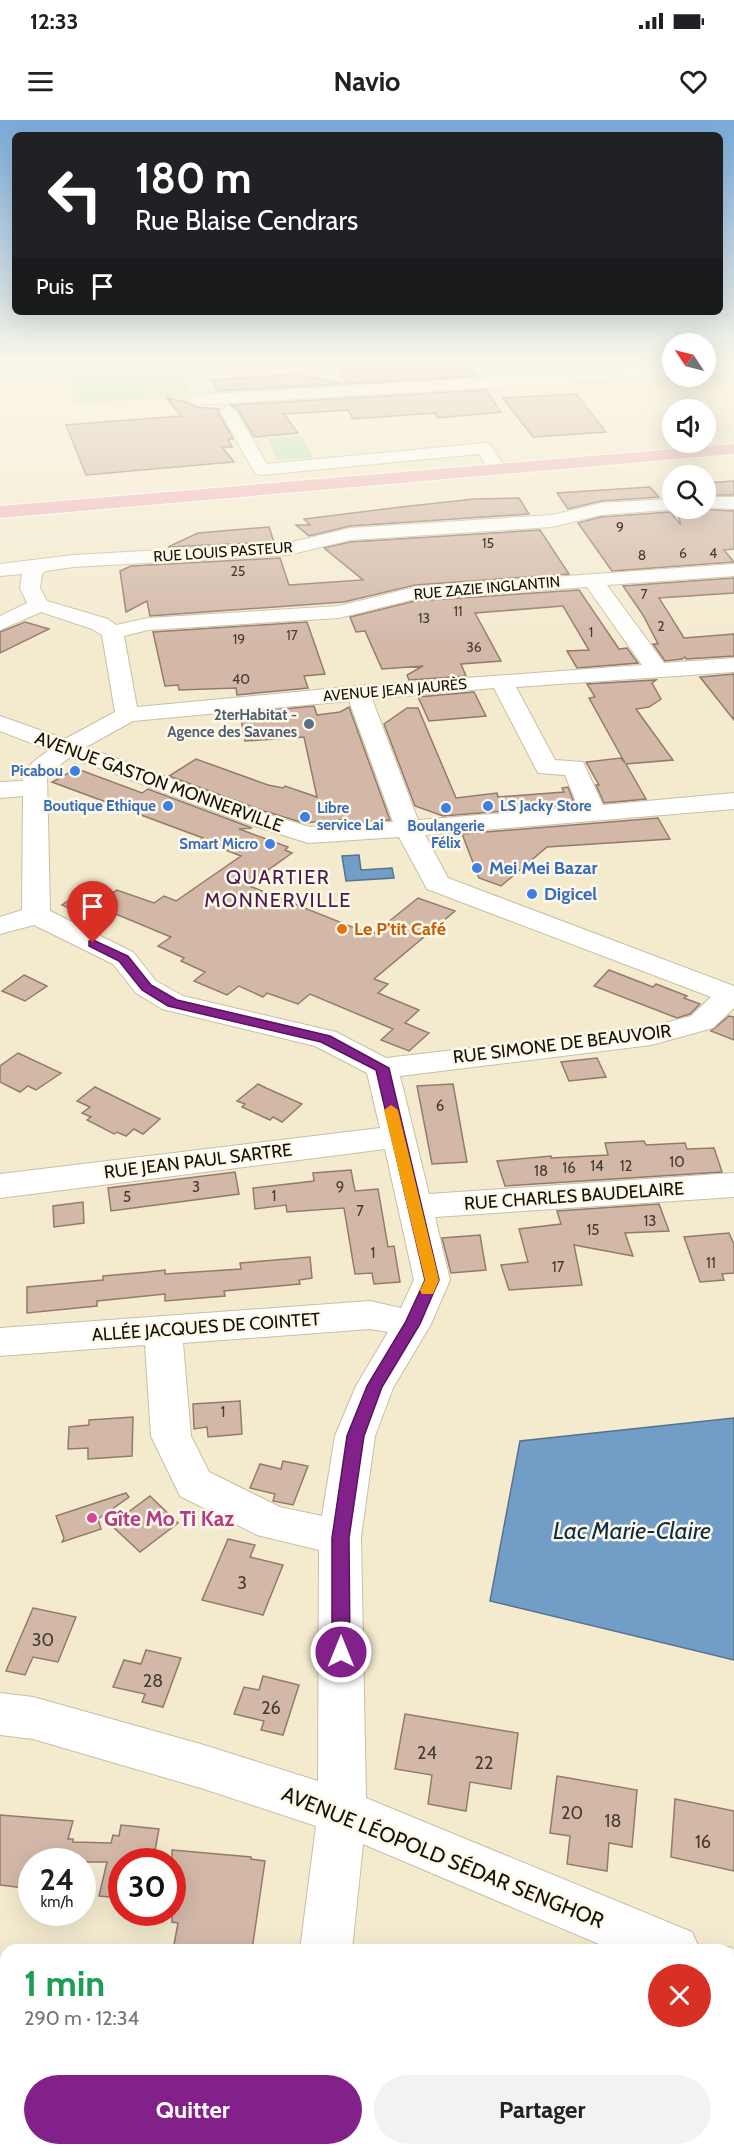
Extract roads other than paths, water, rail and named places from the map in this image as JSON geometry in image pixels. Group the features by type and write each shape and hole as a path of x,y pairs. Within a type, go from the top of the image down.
{"main road":[{"path":"0,513 687,453"}],"street":[{"path":"252,453 262,471 436,453"},
{"path":"487,453 496,469"},
{"path":"716,503 734,503"},
{"name":"RUE LOUIS PASTEUR","path":"0,570 73,561 288,549 350,534 552,521 601,509 662,506"},
{"path":"39,605 30,588 32,572 40,566"},
{"name":"RUE ZAZIE INGLANTIN","path":"112,632 148,624 339,612 415,593 734,570"},
{"path":"593,580 658,671"},
{"path":"0,624 39,605 100,624 112,632 127,716"},
{"name":"AVENUE JEAN JAURÈS","path":"35,788 35,773 65,749 127,716 180,708 358,693 734,665"},
{"path":"501,681 548,768 574,767 594,814"},
{"path":"358,693 408,829 437,883 733,995"},
{"name":"AVENUE GASTON MONNERVILLE","path":"0,723 65,749 308,836 727,802"},
{"path":"0,790 35,788 36,915"},
{"path":"727,802 734,828"},
{"path":"0,926 36,915 123,958 146,987 172,1003 325,1039 382,1068 413,1208 432,1280 412,1324 375,1386 356,1436 340,1538 342,1812 327,1944"},
{"name":"RUE SIMONE DE BEAUVOIR","path":"382,1068 651,1036 702,1023 733,995"},
{"name":"RUE JEAN PAUL SARTRE","path":"0,1186 397,1137"},
{"name":"RUE CHARLES BAUDELAIRE","path":"413,1208 734,1185"},
{"name":"ALLÉE JACQUES DE COINTET","path":"0,1342 370,1315 412,1324"},
{"path":"163,1331 171,1436 194,1484 272,1523 340,1538"},
{"name":"AVENUE LÉOPOLD SÉDAR SENGHOR","path":"0,1714 33,1718 193,1763 342,1812 660,1944"}],"water":[{"path":"359,855 361,870 392,868 394,878 346,881 342,856"},
{"name":"Lac Marie-Claire","path":"734,1418 734,1660 490,1601 520,1441"}],"place":[{"name":"2terHabitat - Agence des Savanes","path":"309,724"},
{"name":"Picabou","path":"75,771"},
{"name":"Boutique Ethique","path":"168,806"},
{"name":"LS Jacky Store","path":"488,806"},
{"name":"Boulangerie Félix","path":"446,808"},
{"name":"Libre service Lai","path":"305,817"},
{"name":"Smart Micro","path":"270,844"},
{"name":"Mei Mei Bazar","path":"477,868"},
{"name":"Digicel","path":"532,894"},
{"name":"Le P'tit Café","path":"342,929"},
{"name":"Gîte Mo Ti Kaz","path":"92,1518"}],"district":[{"name":"QUARTIER MONNERVILLE","path":"278,888"}]}
